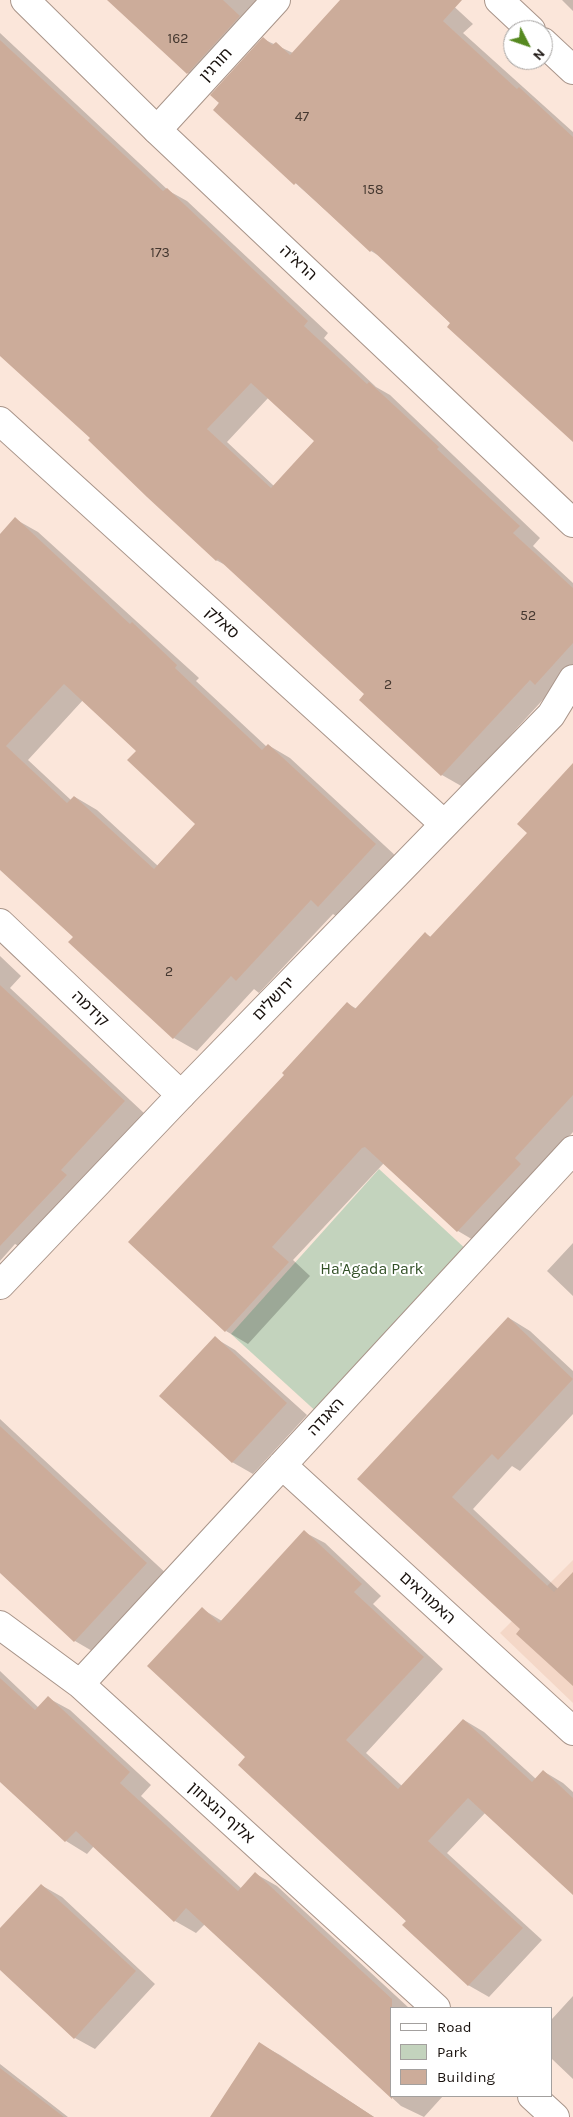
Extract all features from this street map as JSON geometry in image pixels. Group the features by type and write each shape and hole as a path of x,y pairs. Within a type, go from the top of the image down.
{"street":[{"name":"הרא\"ה","path":"25,0 157,130 573,523"},
{"name":"חורגין","path":"157,130 276,0"},
{"path":"499,0 520,20"},
{"path":"553,51 573,70"},
{"name":"סאלק","path":"5,435 444,824"},
{"name":"ירושלים","path":"0,1285 444,824 562,708 573,679"},
{"name":"קידמה","path":"0,923 181,1095"},
{"name":"האגדה","path":"80,1684 573,1150"},
{"name":"האמוראים","path":"282,1465 573,1731"},
{"name":"אלוף הנצחון","path":"0,1625 80,1684 435,2007"},
{"path":"533,2097 555,2117"}],"shaded area":[{"path":"573,1560 573,1703 500,1633"}],"green space":[{"name":"Ha'Agada Park","path":"379,1169 469,1252 320,1415 231,1334"}],"building":[{"path":"107,0 223,0 240,16 187,74"},
{"path":"340,0 462,0 443,21 573,137 573,442 447,327 450,323 372,250 370,252 296,183 294,185 213,110 219,103 210,95 263,37 272,45 276,42 290,55"},
{"path":"0,40 163,191 167,188 308,321 304,326 367,384 369,382 439,447 437,449 520,526 513,533 573,588 573,643 535,685 530,680 441,776 359,700 364,694 218,559 216,561 147,497 88,440 90,438 0,356","holes":["251,383 314,441 271,488 207,429"]},
{"path":"15,517 130,624 132,622 177,665 175,668 262,750 268,744 376,844 318,907 311,900 236,981 231,976 173,1039 68,942 73,937 0,870 0,534","holes":["64,684 136,751 127,760 195,824 154,869 74,796 67,803 6,746"]},
{"path":"573,763 573,1095 515,1158 521,1164 457,1232 365,1147 362,1148 272,1247 289,1262 225,1332 128,1242 284,1075 282,1073 347,1002 355,1009 425,932 430,937 527,833 517,824"},
{"path":"0,985 125,1101 61,1170 67,1175 0,1246"},
{"path":"508,1317 573,1379 498,1460 492,1454 452,1497 554,1592 573,1572 573,1686 516,1634 520,1629 357,1479"},
{"path":"215,1336 287,1403 232,1463 159,1396"},
{"path":"0,1426 147,1563 74,1642 0,1573"},
{"path":"304,1530 362,1584 354,1592 424,1657 346,1740 398,1789 463,1719 532,1782 543,1770 573,1798 573,1895 468,1798 428,1841 523,1928 468,1986 402,1925 406,1921 238,1765 245,1757 147,1666 202,1607 219,1623"},
{"path":"0,1678 35,1710 48,1696 130,1772 120,1783 238,1891 255,1872 392,1999 392,2007 390,2007 390,2097 392,2099 186,1908 174,1922 76,1831 65,1842 0,1782"},
{"path":"41,1884 136,1971 74,2039 0,1970 0,1928"},
{"path":"259,2042 374,2117 210,2117"},
{"path":"0,2068 64,2117 0,2117"}]}
